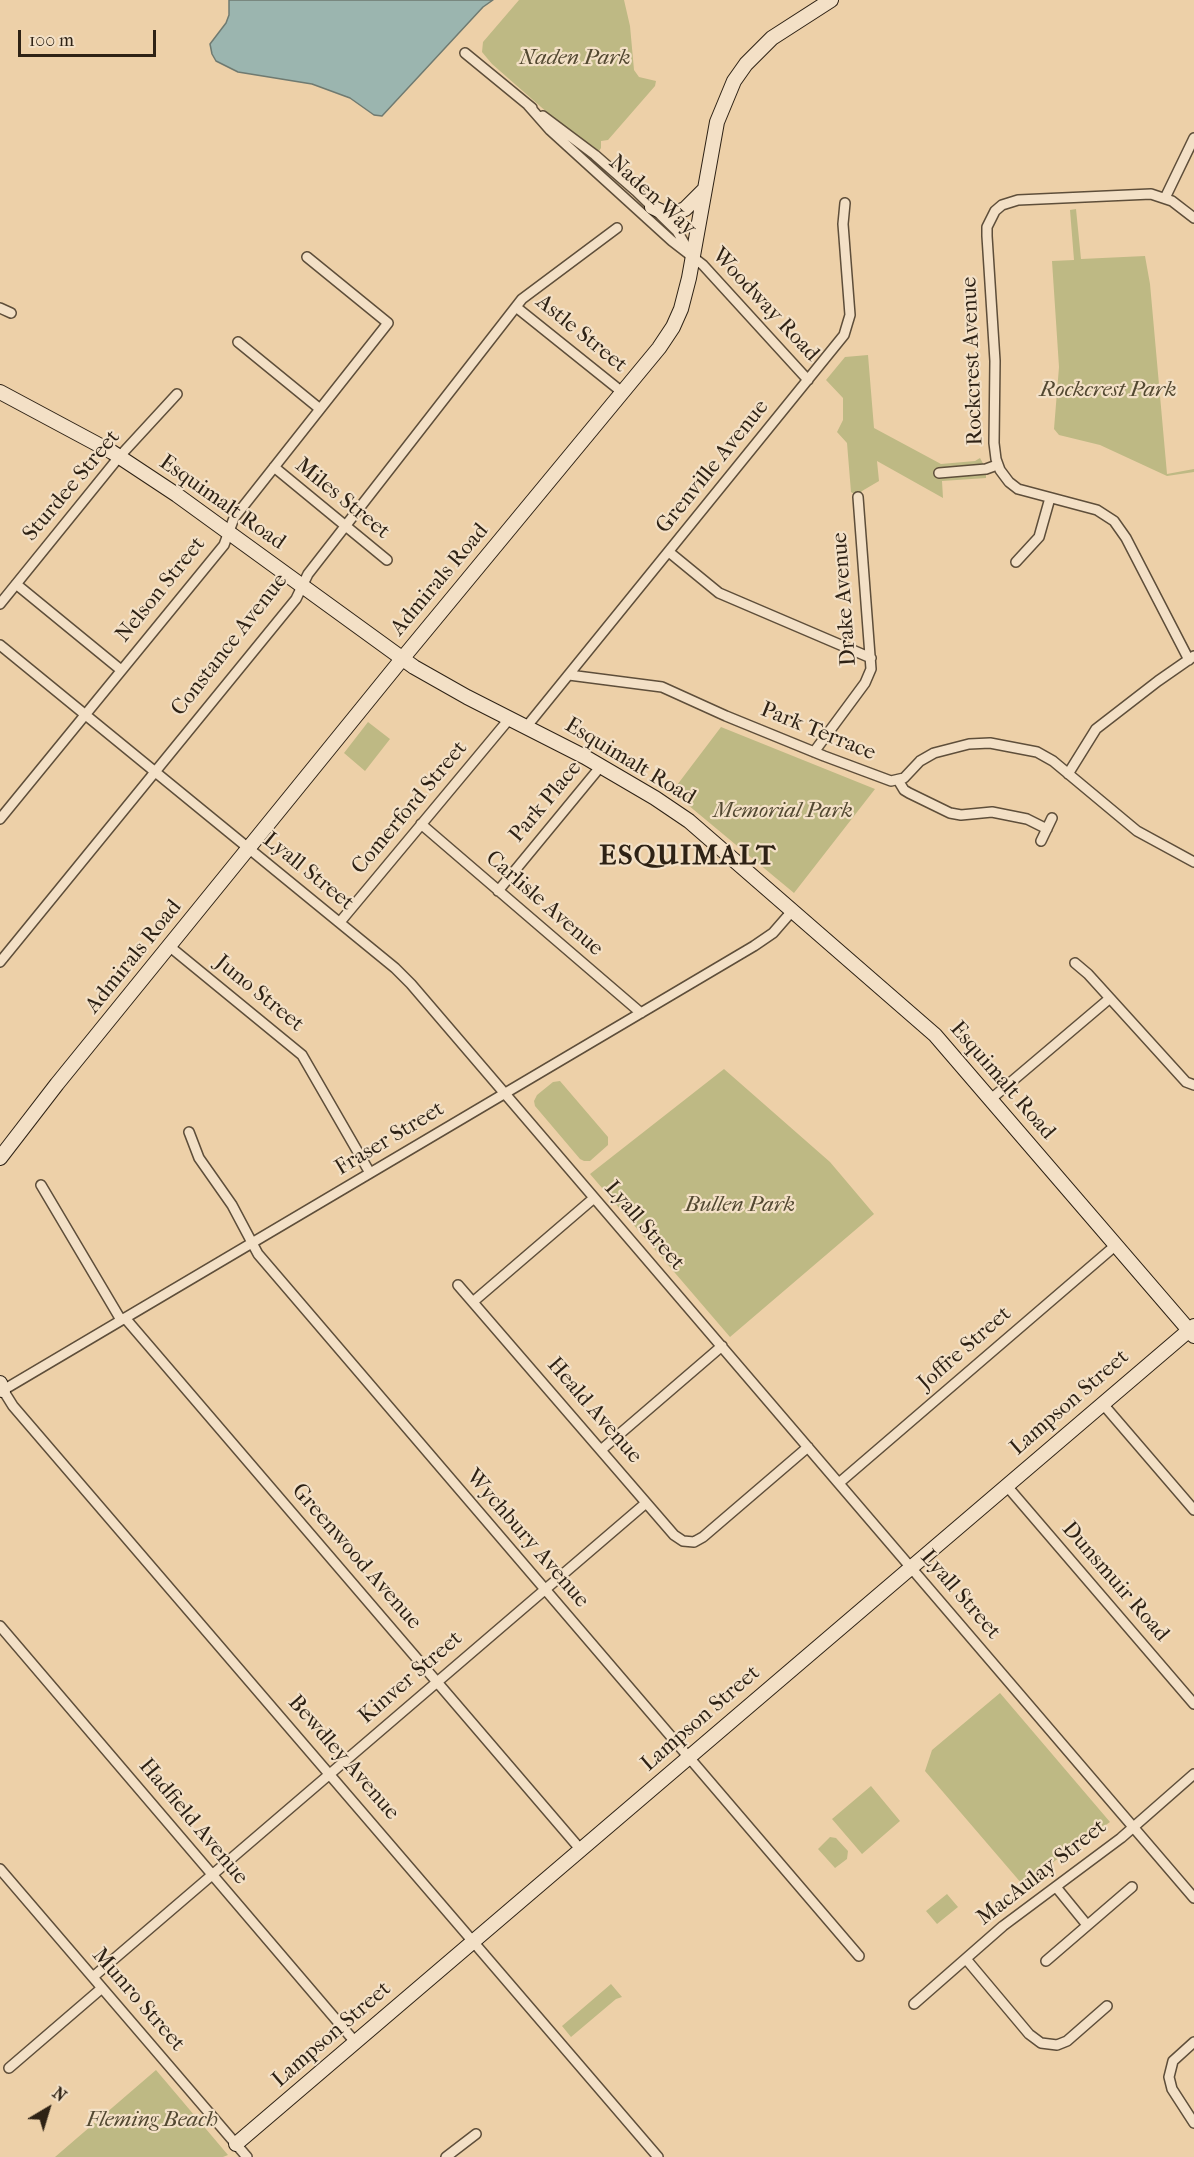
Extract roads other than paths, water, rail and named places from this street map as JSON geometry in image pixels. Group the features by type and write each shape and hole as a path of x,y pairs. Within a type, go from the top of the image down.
{"street":[{"name":"Admirals Road","path":"0,1158 57,1084 402,659 659,348 673,327 681,309 693,257 703,190 717,122 734,81 746,64 772,38 831,0"},
{"name":"Naden Way","path":"465,53 528,105 596,155 677,231 693,257"},
{"name":"Naden Way","path":"528,105 557,137 693,257"},
{"path":"1194,138 1165,198 1179,204 1194,218"},
{"path":"652,207 667,214 675,213 685,208 703,190"},
{"name":"Rockcrest Avenue","path":"1165,198 1136,193 1018,200 1002,206 990,219 987,236 995,361 994,433 998,465 1002,474 1014,486 1023,491 1097,510 1114,521 1121,529 1191,658"},
{"name":"Grenville Avenue","path":"527,726 844,335 850,320 843,224 845,203"},
{"name":"Constance Avenue","path":"0,962 296,599 308,574 522,299 617,228"},
{"name":"Nelson Street","path":"0,819 224,544 234,518 388,323 307,257"},
{"name":"Woodway Road","path":"693,257 703,265 808,380"},
{"name":"Astle Street","path":"516,307 622,392"},
{"path":"0,308 11,313"},
{"path":"238,342 320,409"},
{"name":"Esquimalt Road","path":"0,392 119,457 229,531 402,659 467,697 601,766 683,816 927,1028 1192,1331"},
{"name":"Sturdee Street","path":"0,604 119,457 177,394"},
{"path":"939,473 986,469 998,465"},
{"name":"Miles Street","path":"274,467 387,560"},
{"name":"Drake Avenue","path":"814,752 866,683 871,669 858,497"},
{"path":"1016,562 1039,537 1050,498"},
{"path":"669,552 719,593 871,658"},
{"path":"16,584 121,670"},
{"name":"Lyall Street","path":"0,645 340,922 411,984 1194,1898"},
{"path":"1068,774 1096,729 1191,658"},
{"name":"Park Terrace","path":"569,675 662,687 814,752 885,779 898,780 900,786 909,794 950,813 961,815 992,812 1027,819 1047,829"},
{"name":"Comerford Street","path":"340,922 510,718"},
{"path":"898,780 909,774 920,761 934,753 976,743 990,743 1037,752 1068,774 1137,831 1194,862"},
{"name":"Park Place","path":"498,891 601,766"},
{"path":"1041,841 1052,818"},
{"name":"Carlisle Avenue","path":"421,824 641,1013"},
{"name":"Fraser Street","path":"1,1388 123,1319 766,939 793,910"},
{"name":"Juno Street","path":"169,946 302,1055 370,1173"},
{"path":"1075,963 1088,974 1186,1082 1194,1085"},
{"path":"991,1099 1109,999"},
{"name":"Wychbury Avenue","path":"189,1132 199,1158 232,1205 258,1254 859,1956"},
{"name":"Greenwood Avenue","path":"41,1185 123,1319 581,1850"},
{"path":"474,1301 594,1198"},
{"name":"Joffre Street","path":"839,1483 1116,1245"},
{"name":"Heald Avenue","path":"458,1285 674,1535 688,1542 704,1537 808,1447"},
{"name":"Lampson Street","path":"236,2145 1102,1403 1192,1331"},
{"path":"601,1450 722,1346"},
{"name":"Bewdley Avenue","path":"1,1388 13,1406 658,2157"},
{"path":"1102,1403 1194,1510"},
{"name":"Dunsmuir Road","path":"1006,1485 1194,1704"},
{"name":"Kinver Street","path":"93,1977 646,1503"},
{"name":"Hadfield Avenue","path":"0,1626 356,2043"},
{"name":"MacAulay Street","path":"914,2004 999,1930 1133,1827 1194,1773"},
{"name":"Munro Street","path":"0,1869 247,2157"},
{"path":"1056,1887 1087,1925"},
{"path":"1047,1960 1132,1887"},
{"path":"966,1959 1029,2034 1041,2043 1051,2045 1067,2041 1107,2006"},
{"path":"9,2068 102,1988"},
{"path":"1194,2042 1173,2061 1169,2078 1172,2089 1194,2123"},
{"path":"446,2157 476,2134"}],"water":[{"path":"229,0 493,0 483,7 382,116 374,115 350,98 312,84 238,72 216,61 210,44 226,23 229,15"}],"district":[{"name":"ESQUIMALT","path":"688,857"}],"park label":[{"name":"Naden Park","path":"575,59"},
{"name":"Rockcrest Park","path":"1108,391"},
{"name":"Memorial Park","path":"783,812"},
{"name":"Bullen Park","path":"740,1206"},
{"name":"Fleming Beach","path":"152,2121"}]}
